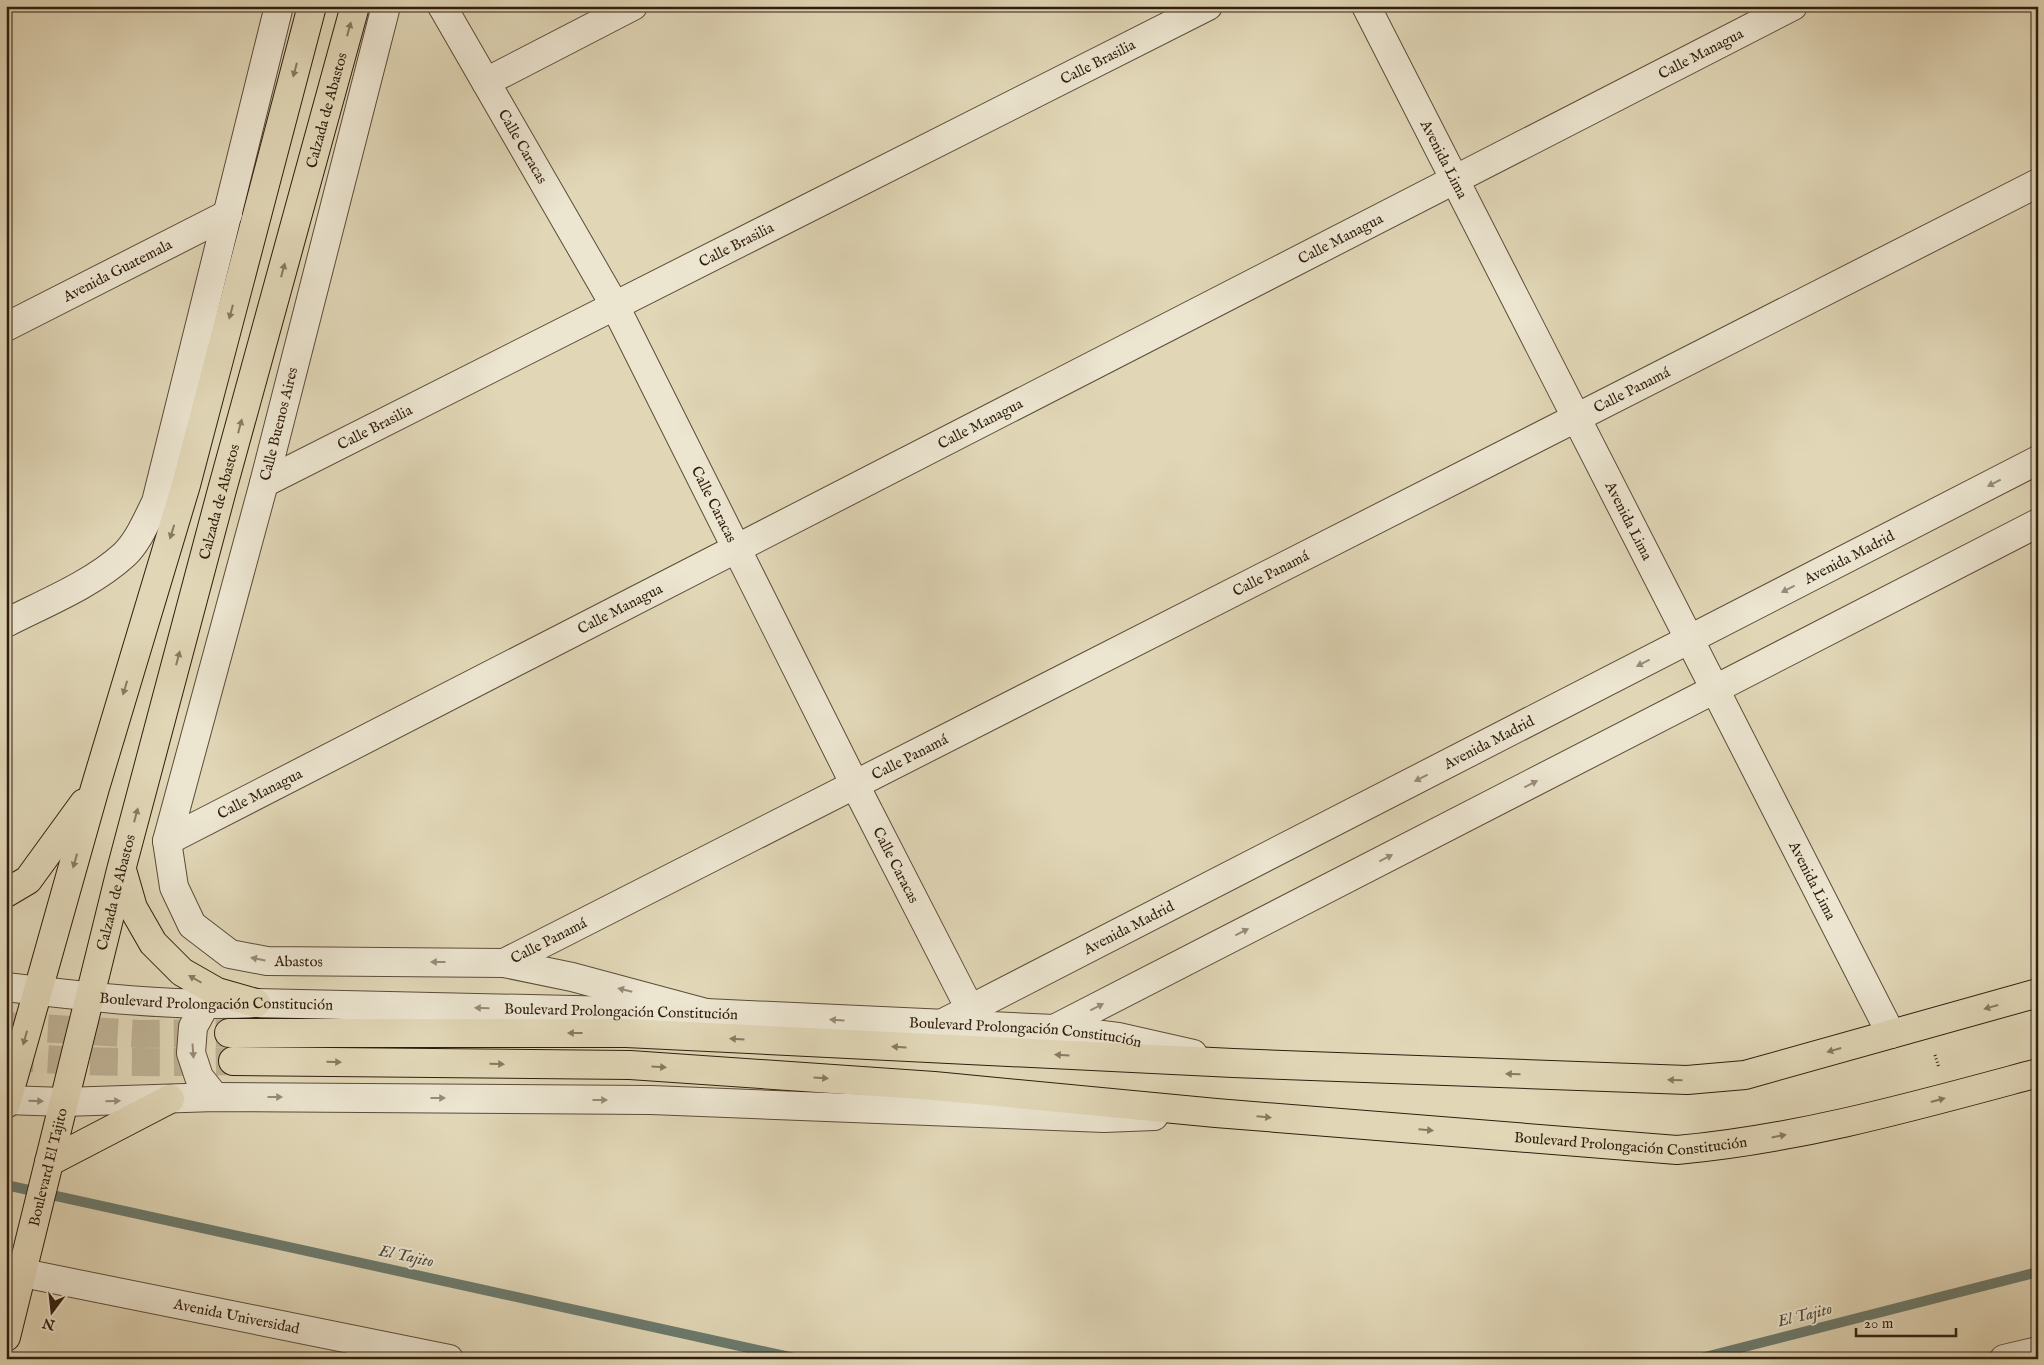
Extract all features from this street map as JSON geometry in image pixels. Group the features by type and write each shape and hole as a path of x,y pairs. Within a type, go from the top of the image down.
{"main road":[{"path":"7,1102 95,788 186,485 312,6"},
{"name":"Calzada de Abastos","path":"90,998 121,870 224,481 355,6"},
{"path":"6,893 28,880 95,788"},
{"path":"121,870 133,908 153,943 182,972 217,992 256,1003"},
{"name":"Boulevard Prolongación Constitución","path":"229,1033 626,1033 1232,1063 1687,1080 1745,1075 2038,993"},
{"name":"Boulevard El Tajito","path":"6,1337 19,1270 48,1167 90,998"},
{"name":"Boulevard Prolongación Constitución","path":"233,1060 630,1065 934,1086 1216,1113 1677,1150 1731,1145 1841,1124 2038,1073"},
{"path":"48,1167 170,1099"}],"street":[{"path":"6,623 81,585 125,555 138,536 156,502 280,6"},
{"name":"Calle Buenos Aires","path":"167,841 264,483 386,6"},
{"name":"Calle Caracas","path":"442,6 615,306 970,1010"},
{"path":"486,82 632,6"},
{"name":"Calle Brasilia","path":"264,483 1208,6"},
{"name":"Avenida Lima","path":"1366,6 1892,1034"},
{"name":"Calle Managua","path":"167,841 1793,6"},
{"name":"Calle Panamá","path":"504,963 2038,183"},
{"name":"Avenida Guatemala","path":"6,326 228,214"},
{"name":"Avenida Madrid","path":"941,1024 2038,460"},
{"path":"1054,1029 2038,523"},
{"name":"Abastos","path":"167,841 174,887 192,925 230,954 268,961 504,963 591,982 706,1014"},
{"name":"Boulevard Prolongación Constitución","path":"6,987 90,998 205,1005 256,1003 706,1014 1054,1029 1118,1036 1232,1063"},
{"path":"205,1005 193,1028 191,1053 199,1077 216,1097"},
{"name":"Boulevard Prolongación Constitución","path":"7,1102 216,1097 651,1100 1104,1118 1216,1113"},
{"name":"Avenida Universidad","path":"19,1270 449,1359"},
{"path":"2004,1359 2038,1351"}],"path":[{"path":"1926,1025 1948,1097"}],"waterway":[{"name":"El Tajito","path":"6,1185 799,1359"},
{"name":"El Tajito","path":"1697,1359 2038,1272"}],"tunnel":[{"path":"6,1026 139,1034 229,1033"},
{"path":"6,1056 120,1062 233,1061"}]}
